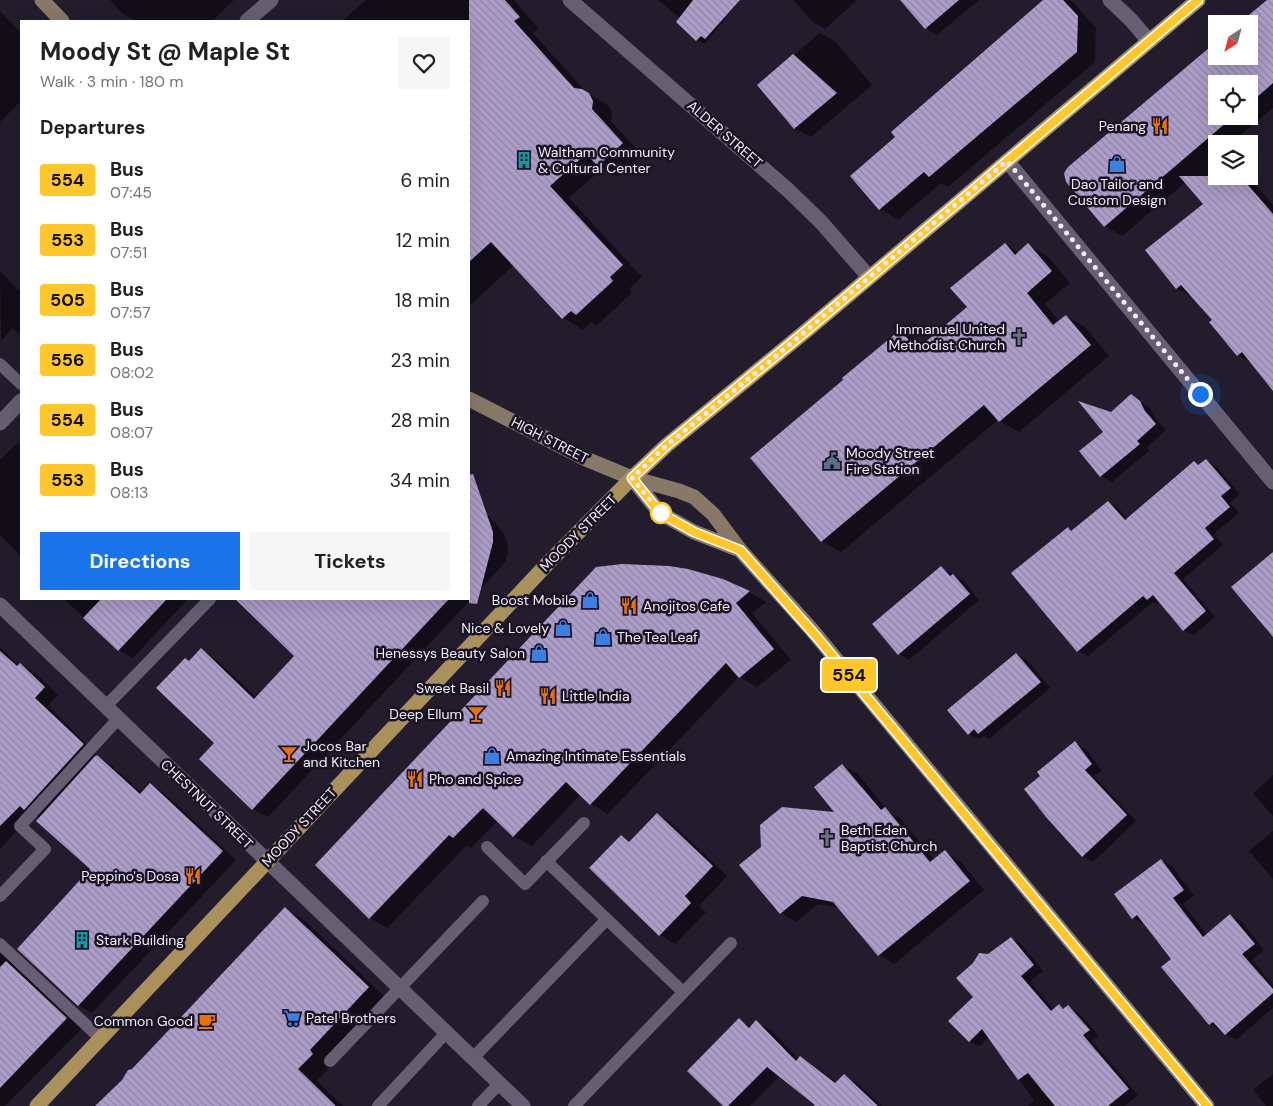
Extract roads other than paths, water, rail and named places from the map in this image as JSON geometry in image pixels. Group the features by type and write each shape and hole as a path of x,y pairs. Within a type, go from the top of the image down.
{"main road":[{"name":"MOODY STREET","path":"37,1106 550,561 632,478 667,445 1198,0"}],"street":[{"path":"42,0 61,20"},
{"path":"247,20 271,0"},
{"name":"ALDER STREET","path":"570,0 788,190 821,222 869,277"},
{"path":"1110,0 1149,41"},
{"path":"1007,161 1273,482"},
{"name":"HIGH STREET","path":"470,399 586,459 632,478 680,491 694,497 713,514 740,550 816,636 1207,1106"},
{"path":"0,424 20,402"},
{"path":"632,478 660,513 694,532 740,550"},
{"name":"CHESTNUT STREET","path":"0,605 523,1106"}],"lane":[{"path":"0,364 20,383"},
{"path":"106,706 209,600"},
{"path":"0,896 45,849 20,826 118,719"},
{"path":"487,847 524,884 584,823"},
{"path":"546,861 684,992"},
{"path":"330,1061 483,901"},
{"path":"473,1058 606,919"},
{"path":"574,1106 731,943"},
{"path":"0,944 101,1038"},
{"path":"378,1106 446,1033"},
{"path":"478,1106 499,1084"}],"place":[{"name":"Penang","path":"1160,126"},
{"name":"Waltham Community & Cultural Center","path":"524,160"},
{"name":"Dao Tailor and Custom Design","path":"1117,164"},
{"name":"Immanuel United Methodist Church","path":"1019,337"},
{"name":"Moody Street Fire Station","path":"832,461"},
{"name":"Boost Mobile","path":"590,600"},
{"name":"Anojitos Cafe","path":"629,606"},
{"name":"Nice & Lovely","path":"563,628"},
{"name":"The Tea Leaf","path":"603,637"},
{"name":"Henessys Beauty Salon","path":"539,653"},
{"name":"Sweet Basil","path":"503,688"},
{"name":"Little India","path":"548,696"},
{"name":"Deep Ellum","path":"476,714"},
{"name":"Jocos Bar and Kitchen","path":"289,754"},
{"name":"Amazing Intimate Essentials","path":"492,756"},
{"name":"Pho and Spice","path":"415,779"},
{"name":"Beth Eden Baptist Church","path":"827,838"},
{"name":"Peppino's Dosa","path":"193,876"},
{"name":"Stark Building","path":"82,940"},
{"name":"Patel Brothers","path":"292,1018"},
{"name":"Common Good","path":"207,1021"}]}
